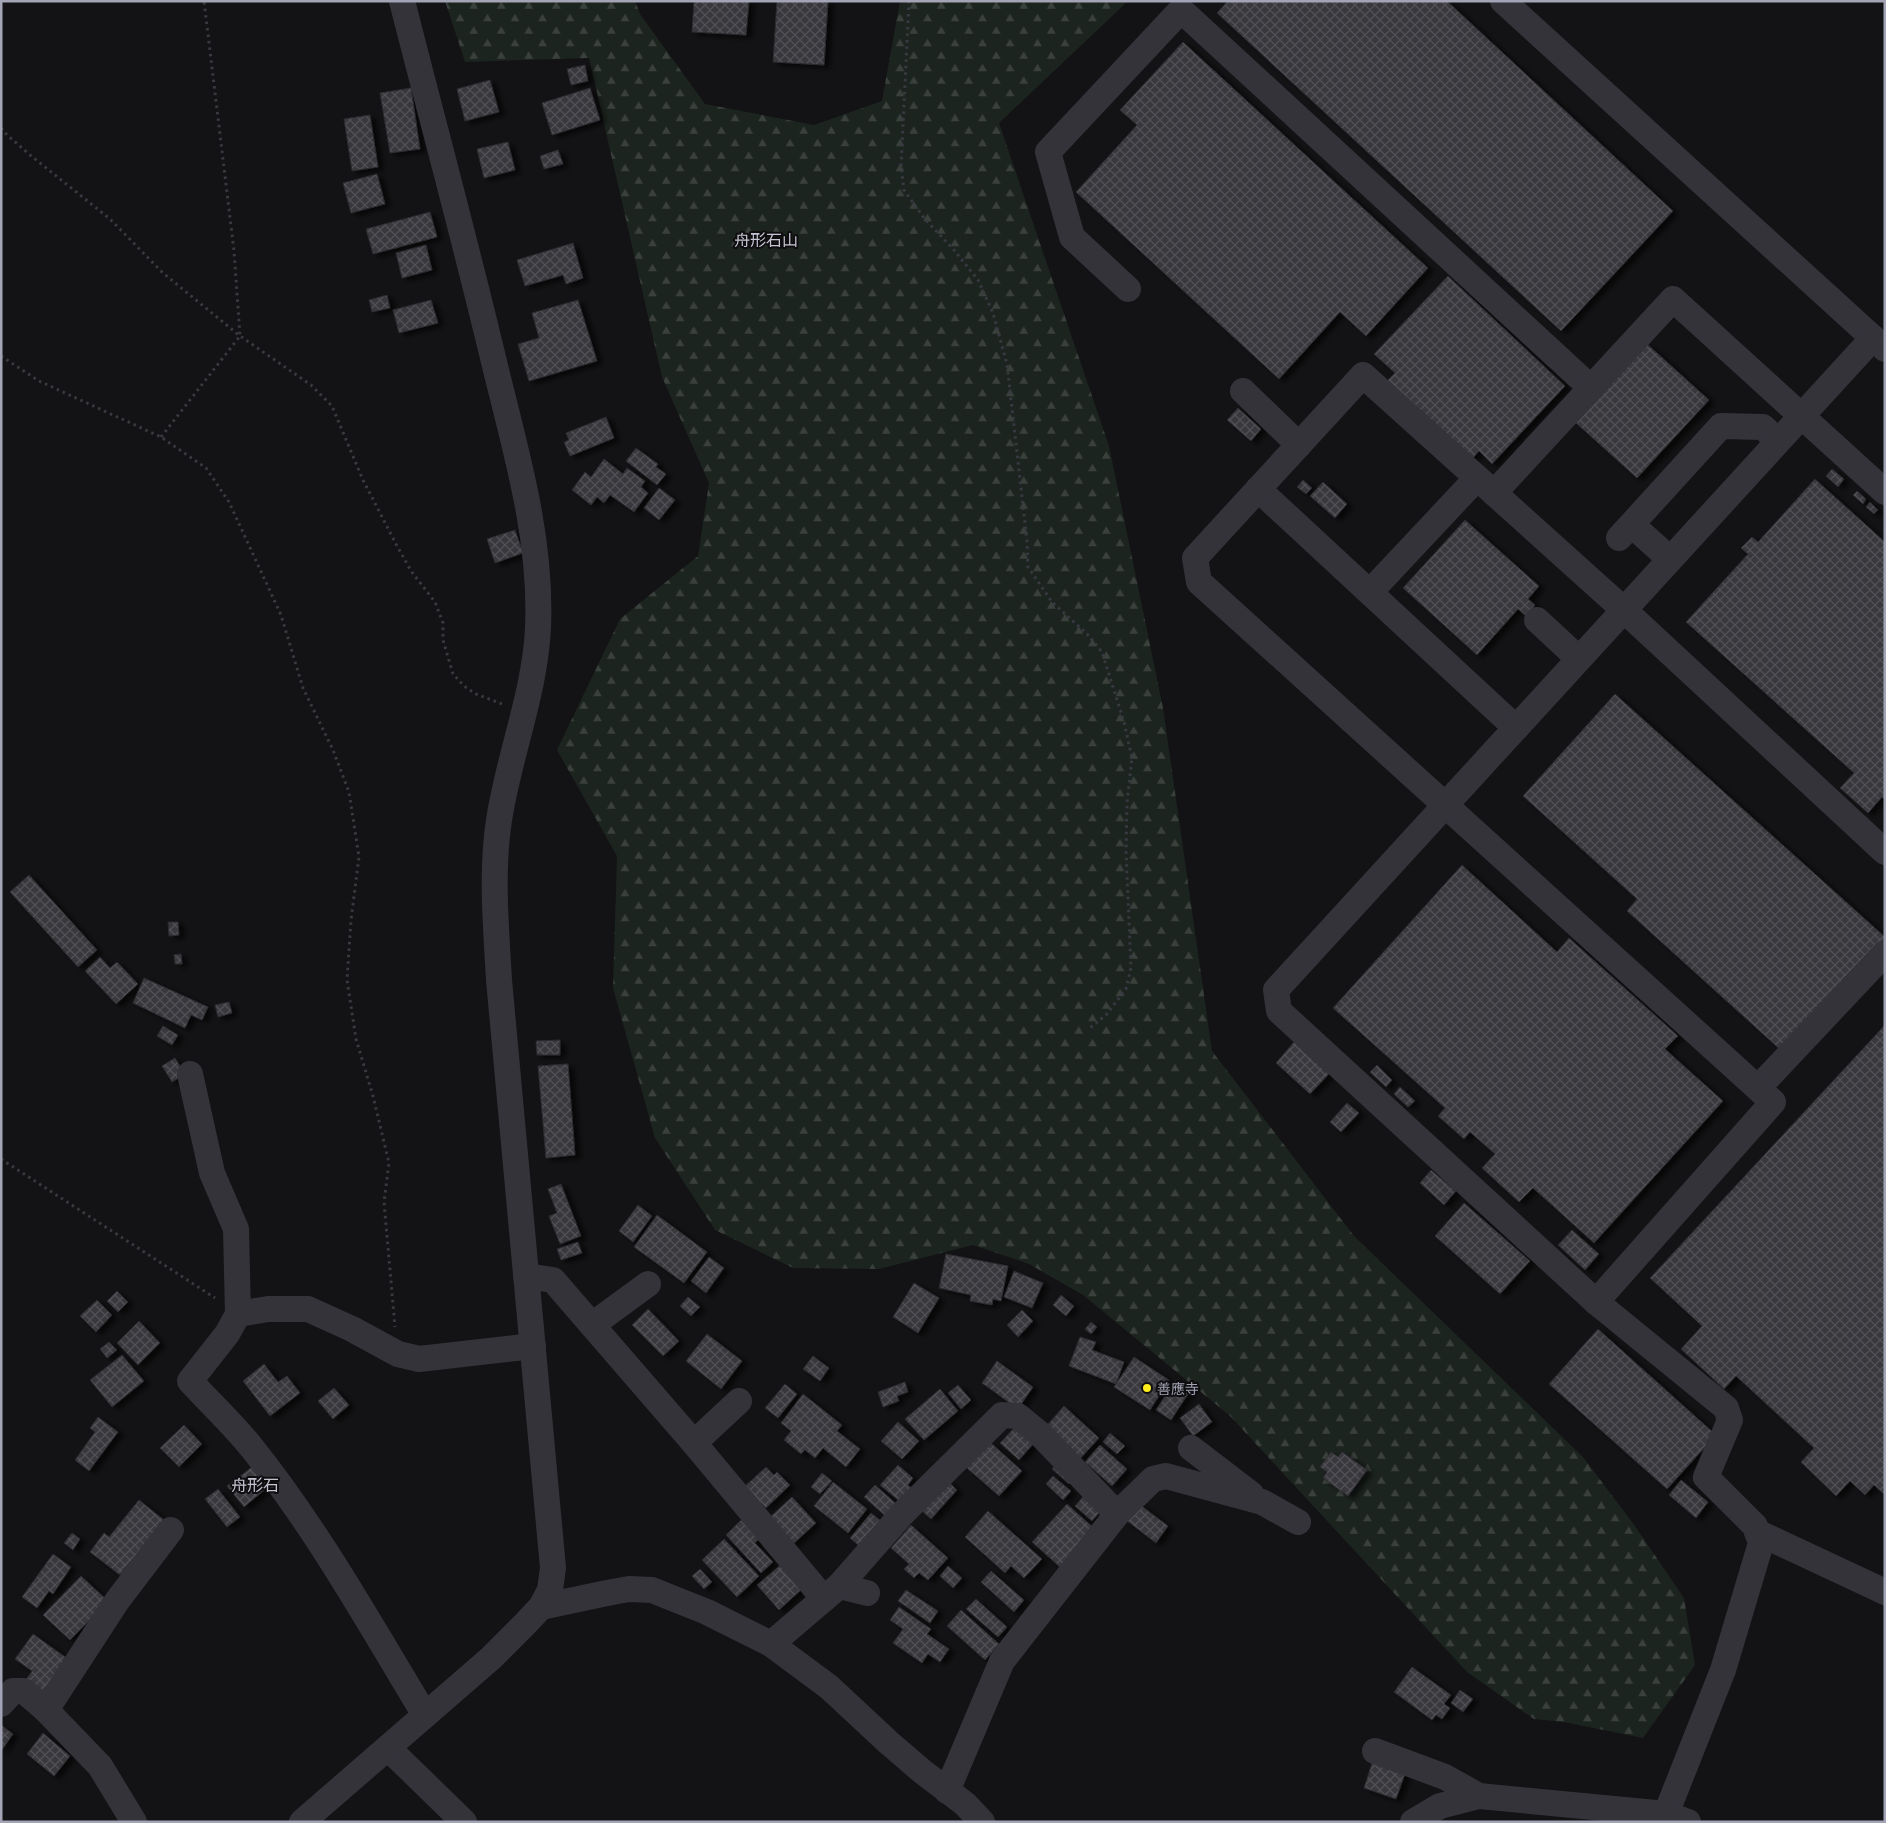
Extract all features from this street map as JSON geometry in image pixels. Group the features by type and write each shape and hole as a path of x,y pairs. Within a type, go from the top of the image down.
{"street":[{"path":"302,1822 491,1658 541,1607 550,1590 554,1568 499,980 494,904 494,865 499,818 534,664 538,628 533,532 523,478 473,274 402,1"},
{"path":"1413,1822 1440,1806 1479,1796 1677,1818 1761,1544 1755,1526 1706,1477 1730,1420 1726,1408 1596,1302 1279,1011 1276,990 1778,441 1879,343 1503,1"},
{"path":"1128,289 1072,237 1048,152 1181,10 1591,388"},
{"path":"1370,592 1591,388 1672,299 1885,492"},
{"path":"1596,1302 1773,1102 1199,582 1195,558 1363,375 1624,610 1885,852"},
{"path":"1243,391 1299,444"},
{"path":"1670,559 1625,532 1721,426 1763,427 1778,441"},
{"path":"1258,489 1516,728"},
{"path":"1537,620 1579,659"},
{"path":"1758,1088 1885,953"},
{"path":"190,1074 212,1173 236,1229 238,1314 227,1334 190,1382 251,1447 303,1520 345,1583 425,1715"},
{"path":"526,1276 554,1280 694,1443 832,1592 867,1593"},
{"path":"592,1326 648,1284"},
{"path":"238,1314 268,1309 308,1309 352,1329 398,1354 419,1359 533,1346"},
{"path":"694,1443 739,1401"},
{"path":"772,1644 832,1592 903,1513 1002,1415 1018,1416 1040,1434 1117,1514"},
{"path":"1191,1448 1262,1502 1298,1522"},
{"path":"947,1791 1002,1661 1117,1514 1153,1479 1166,1476 1262,1502"},
{"path":"46,1710 117,1601 171,1530"},
{"path":"1757,1532 1885,1592"},
{"path":"541,1607 607,1592 652,1590 680,1600 772,1644 829,1687 888,1742 965,1804 982,1822"},
{"path":"1,1704 13,1691 24,1691 46,1710 100,1766 134,1822"},
{"path":"388,1748 464,1822"},
{"path":"1374,1751 1445,1777 1479,1796"}],"path":[{"path":"161,437 240,336 234,251 204,1"},
{"path":"909,1 901,167 904,190 924,218 954,250 978,280 993,313 1007,364 1027,541 1028,567 1052,602 1087,634 1102,652 1124,722 1132,758 1127,803 1126,851 1131,968 1126,989 1106,1015 1090,1028"},
{"path":"1,128 30,155 110,219 163,273 240,336 312,385 332,406 363,480 396,544 411,571 435,602 443,623 443,640 454,674 464,686 476,694 524,712"},
{"path":"1,356 39,380 161,437 206,468 229,502 281,615 303,688 333,750 349,792 359,857 351,920 347,980 356,1039 373,1096 389,1163 384,1202 398,1354"},
{"path":"1,1159 140,1248 238,1314"}],"green space":[{"path":"445,1 635,1 640,14 705,104 814,125 882,101 900,1 1128,1 999,123 1109,446 1163,708 1212,1051 1354,1236 1583,1457 1635,1526 1684,1598 1695,1665 1643,1738 1564,1722 1534,1719 1467,1672 1230,1416 1083,1295 1029,1264 973,1245 879,1269 793,1268 715,1230 655,1138 613,988 617,856 557,750 620,619 698,556 709,483 662,377 589,58 465,62"}],"building":[{"path":"694,1 749,1 746,35 692,32"},
{"path":"777,1 828,1 824,65 773,62"},
{"path":"1228,1 1447,1 1673,211 1561,331 1217,13"},
{"path":"1183,42 1428,268 1366,336 1340,312 1279,379 1076,192 1137,125 1120,110"},
{"path":"585,65 588,81 571,85 567,69"},
{"path":"490,80 499,112 465,121 457,89"},
{"path":"411,88 420,149 390,153 380,93"},
{"path":"590,88 600,120 552,135 542,103"},
{"path":"370,115 378,167 352,171 344,119"},
{"path":"508,142 515,170 484,178 477,149"},
{"path":"558,150 563,164 544,169 540,156"},
{"path":"377,174 385,204 351,213 343,183"},
{"path":"430,212 437,237 373,254 366,229"},
{"path":"573,243 583,278 566,284 563,275 525,286 517,260"},
{"path":"426,245 432,270 402,278 396,253"},
{"path":"1448,276 1565,386 1492,464 1479,451 1469,462 1385,383 1395,373 1374,354"},
{"path":"387,295 390,308 372,312 369,300"},
{"path":"431,300 438,323 399,333 393,310"},
{"path":"578,300 597,361 529,381 518,344 539,338 532,313"},
{"path":"1647,344 1709,400 1637,478 1576,423"},
{"path":"1238,408 1261,429 1251,441 1227,420"},
{"path":"606,417 614,438 570,456 564,442 569,440 566,433"},
{"path":"636,448 658,464 656,467 666,474 657,485 626,461"},
{"path":"604,459 623,474 627,468 645,481 641,487 648,493 634,512 610,495 604,503 597,497 591,505 572,490 585,472 591,477"},
{"path":"1832,469 1844,479 1838,487 1826,476"},
{"path":"1815,479 1885,542 1885,800 1882,797 1868,813 1840,788 1854,773 1686,622 1748,554 1741,548 1752,537 1758,542"},
{"path":"1303,480 1312,488 1306,494 1297,487"},
{"path":"1323,482 1347,504 1335,518 1310,496"},
{"path":"659,488 675,500 659,520 644,508"},
{"path":"1857,491 1866,499 1863,504 1853,495"},
{"path":"1870,502 1878,510 1874,514 1866,507"},
{"path":"1465,520 1539,586 1528,599 1535,605 1526,616 1518,609 1477,655 1403,588"},
{"path":"515,530 523,553 495,563 487,539"},
{"path":"1615,694 1885,937 1885,942 1784,1053 1627,911 1637,899 1523,796"},
{"path":"1462,865 1557,952 1569,938 1678,1036 1665,1049 1723,1101 1594,1243 1533,1188 1519,1202 1482,1168 1495,1154 1470,1132 1464,1139 1438,1116 1445,1108 1333,1008"},
{"path":"29,875 97,950 78,967 10,892"},
{"path":"168,922 178,922 179,935 169,936"},
{"path":"181,954 182,964 175,964 174,955"},
{"path":"100,957 110,968 117,962 138,984 116,1004 85,971"},
{"path":"144,978 208,1007 202,1020 191,1015 185,1028 133,1003"},
{"path":"229,1002 232,1013 218,1017 215,1005"},
{"path":"1885,1025 1885,1495 1874,1485 1865,1495 1850,1481 1836,1496 1801,1462 1814,1448 1736,1376 1724,1389 1681,1349 1702,1326 1650,1278"},
{"path":"163,1026 178,1035 172,1045 157,1036"},
{"path":"560,1040 560,1055 537,1055 536,1041"},
{"path":"1294,1042 1329,1074 1310,1094 1276,1063"},
{"path":"175,1058 185,1074 172,1082 162,1066"},
{"path":"568,1064 575,1155 546,1158 538,1066"},
{"path":"1377,1065 1392,1080 1386,1087 1370,1072"},
{"path":"1400,1087 1415,1101 1408,1107 1394,1094"},
{"path":"1347,1103 1359,1113 1341,1132 1330,1122"},
{"path":"1431,1170 1456,1191 1444,1205 1420,1183"},
{"path":"561,1184 581,1236 560,1244 549,1216 557,1213 548,1189"},
{"path":"1464,1203 1530,1261 1500,1294 1435,1236"},
{"path":"638,1205 652,1216 633,1242 619,1231"},
{"path":"657,1215 707,1252 684,1283 634,1247"},
{"path":"1572,1230 1599,1254 1585,1270 1558,1245"},
{"path":"578,1242 582,1253 561,1260 557,1249"},
{"path":"946,1254 1008,1266 1001,1301 993,1299 992,1305 970,1301 971,1295 939,1288"},
{"path":"709,1257 724,1268 706,1293 691,1281"},
{"path":"1014,1271 1043,1283 1032,1308 1004,1297"},
{"path":"914,1283 939,1298 918,1333 893,1317"},
{"path":"117,1291 128,1302 118,1312 107,1301"},
{"path":"1061,1295 1074,1306 1066,1316 1053,1305"},
{"path":"688,1297 700,1307 691,1316 680,1306"},
{"path":"97,1300 112,1315 96,1332 80,1316"},
{"path":"648,1309 679,1341 663,1356 632,1325"},
{"path":"1022,1310 1033,1321 1018,1337 1007,1325"},
{"path":"139,1321 160,1343 138,1365 117,1343"},
{"path":"1091,1322 1097,1327 1091,1334 1085,1329"},
{"path":"1598,1329 1716,1435 1667,1489 1549,1384"},
{"path":"707,1334 742,1361 721,1389 686,1361"},
{"path":"1080,1337 1096,1342 1092,1350 1124,1362 1116,1384 1069,1366"},
{"path":"109,1342 117,1350 107,1358 100,1349"},
{"path":"122,1355 144,1381 112,1407 90,1380"},
{"path":"813,1356 829,1368 820,1381 803,1369"},
{"path":"1134,1357 1169,1380 1150,1410 1114,1387"},
{"path":"997,1361 1033,1387 1018,1409 982,1383"},
{"path":"264,1364 278,1382 287,1376 300,1393 270,1416 243,1381"},
{"path":"1175,1381 1190,1391 1171,1420 1156,1410"},
{"path":"905,1382 908,1392 897,1396 899,1401 883,1407 878,1392"},
{"path":"785,1384 797,1394 778,1418 765,1408"},
{"path":"958,1385 971,1400 961,1409 948,1393"},
{"path":"334,1388 349,1405 333,1419 318,1401"},
{"path":"940,1389 958,1411 924,1440 905,1419"},
{"path":"803,1394 842,1425 837,1431 860,1449 846,1467 823,1448 815,1458 805,1450 801,1454 784,1440 791,1431 781,1423"},
{"path":"1199,1404 1212,1422 1193,1436 1180,1418"},
{"path":"1064,1406 1099,1438 1078,1461 1043,1430"},
{"path":"98,1417 118,1432 89,1471 75,1460 95,1432 90,1428"},
{"path":"898,1422 919,1441 902,1459 881,1441"},
{"path":"184,1425 202,1444 179,1467 160,1448"},
{"path":"1017,1425 1035,1442 1019,1460 1000,1443"},
{"path":"1110,1433 1125,1446 1117,1454 1103,1442"},
{"path":"990,1442 1022,1471 999,1496 967,1468"},
{"path":"1100,1445 1127,1469 1112,1486 1085,1462"},
{"path":"1331,1452 1338,1457 1342,1452 1367,1470 1348,1496 1323,1478 1327,1472 1320,1467"},
{"path":"1058,1462 1075,1477 1069,1484 1052,1469"},
{"path":"898,1465 913,1478 908,1485 916,1492 904,1505 880,1485"},
{"path":"252,1467 268,1487 244,1507 227,1486"},
{"path":"766,1467 774,1475 777,1472 790,1485 766,1508 743,1488"},
{"path":"822,1473 832,1481 820,1494 811,1487"},
{"path":"1053,1476 1071,1491 1063,1500 1046,1484"},
{"path":"1681,1480 1708,1502 1696,1518 1669,1495"},
{"path":"948,1481 957,1490 931,1519 921,1510"},
{"path":"833,1482 867,1509 848,1533 814,1506"},
{"path":"875,1485 901,1508 890,1520 864,1497"},
{"path":"218,1489 240,1517 227,1527 205,1499"},
{"path":"792,1497 816,1523 792,1545 768,1519"},
{"path":"1083,1497 1100,1512 1092,1521 1075,1506"},
{"path":"139,1500 164,1520 120,1575 90,1552 104,1533 109,1537"},
{"path":"1067,1504 1096,1530 1061,1568 1032,1542"},
{"path":"1139,1504 1168,1526 1156,1543 1126,1520"},
{"path":"988,1511 1042,1559 1024,1578 1011,1566 1005,1573 965,1537"},
{"path":"871,1513 886,1525 865,1551 850,1538"},
{"path":"741,1520 759,1539 755,1543 773,1562 761,1573 726,1535"},
{"path":"911,1525 948,1558 928,1580 919,1573 914,1578 904,1569 909,1564 891,1548"},
{"path":"72,1533 80,1539 73,1550 64,1543"},
{"path":"724,1539 759,1576 737,1597 702,1560"},
{"path":"53,1554 71,1567 53,1594 49,1591 37,1608 22,1597"},
{"path":"783,1563 804,1587 779,1610 757,1585"},
{"path":"948,1566 962,1578 953,1588 940,1576"},
{"path":"700,1569 712,1582 704,1589 692,1576"},
{"path":"991,1571 1024,1600 1014,1612 981,1582"},
{"path":"81,1576 108,1601 70,1640 43,1615"},
{"path":"906,1590 938,1611 930,1623 898,1601"},
{"path":"976,1599 1007,1627 998,1637 966,1609"},
{"path":"899,1607 931,1629 927,1634 949,1649 940,1662 928,1654 922,1663 893,1643 903,1629 890,1620"},
{"path":"961,1610 999,1644 985,1660 947,1626"},
{"path":"33,1634 68,1659 43,1692 26,1680 32,1671 15,1659"},
{"path":"1412,1667 1451,1695 1444,1704 1450,1708 1442,1719 1436,1715 1432,1720 1394,1692"},
{"path":"1460,1690 1473,1699 1463,1712 1451,1703"},
{"path":"1,1725 13,1734 1,1751"},
{"path":"43,1733 70,1756 54,1776 27,1754"},
{"path":"1373,1760 1406,1771 1396,1799 1364,1788"}],"place":[{"name":"善應寺","path":"1147,1388"}],"district":[{"name":"舟形石山","path":"766,239"},
{"name":"舟形石","path":"255,1484"}]}
